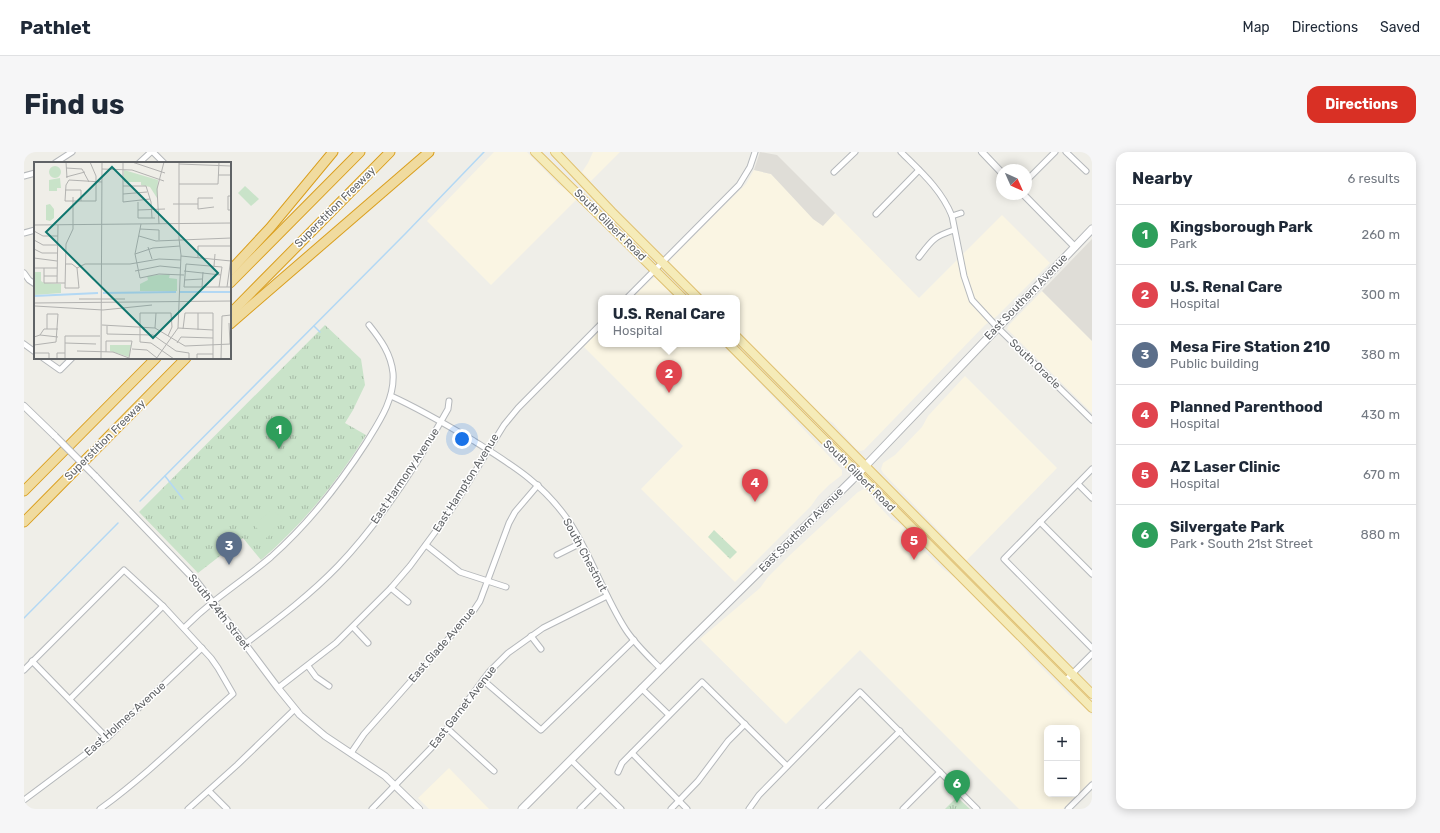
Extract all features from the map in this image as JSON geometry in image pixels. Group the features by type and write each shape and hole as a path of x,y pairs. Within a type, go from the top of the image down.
{"highway":[{"path":"231,270 270,228 333,152"},
{"name":"Superstition Freeway","path":"231,282 360,152"},
{"name":"Superstition Freeway","path":"231,313 390,152"},
{"path":"231,323 429,152"},
{"name":"Superstition Freeway","path":"24,491 155,359"},
{"name":"Superstition Freeway","path":"24,522 185,359"},
{"path":"162,382 189,359"}],"main road":[{"name":"South Gilbert Road","path":"535,152 680,295"},
{"name":"South Gilbert Road","path":"554,152 695,295"},
{"name":"East Southern Avenue","path":"522,809 641,688 866,466 1092,229"},
{"name":"South Gilbert Road","path":"740,340 1092,694"},
{"name":"South Gilbert Road","path":"732,347 1092,708"},
{"path":"953,570 959,560"}],"street":[{"path":"57,162 72,152"},
{"path":"140,162 152,152 163,162"},
{"path":"630,295 739,185 750,168 755,152"},
{"path":"834,172 854,152"},
{"name":"South Oracle","path":"901,152 938,190 952,216 969,294 983,313 1092,420"},
{"path":"982,152 996,167"},
{"path":"1032,175 1055,152"},
{"path":"1066,152 1086,171"},
{"path":"876,214 919,170"},
{"path":"24,176 34,173"},
{"path":"1029,200 1075,247"},
{"path":"952,216 961,213"},
{"path":"24,233 34,230"},
{"path":"919,257 932,240 939,235 954,230"},
{"path":"24,273 29,280 34,283"},
{"path":"184,628 213,602 271,556 319,508 363,447 382,416 391,396 393,374 388,352 369,325"},
{"name":"East Hampton Avenue","path":"278,688 336,643 391,588 426,546 455,504 504,425 518,408 598,327"},
{"path":"24,344 34,351"},
{"path":"44,359 60,370 71,359"},
{"name":"South Chestnut","path":"391,396 441,421 513,465 538,485 570,523 623,626 661,669"},
{"name":"East Harmony Avenue","path":"245,644 304,599 351,552 385,510 441,421 448,409 449,401"},
{"name":"South 24th Street","path":"24,406 95,476 184,568 213,602 295,709 318,731 373,767 396,785 419,809"},
{"path":"1092,469 1004,559 1092,648"},
{"path":"1078,484 1092,498"},
{"name":"East Glade Avenue","path":"351,753 364,734 474,610 480,601 509,523 522,502 538,485"},
{"path":"1040,522 1092,574"},
{"path":"557,555 581,543"},
{"path":"426,546 460,572 506,587"},
{"path":"24,670 124,570 163,606 202,648 218,668 233,694 117,797 100,809"},
{"path":"391,588 408,602"},
{"name":"East Garnet Avenue","path":"372,809 425,756 448,729 483,680 499,662 531,636 558,619 607,596"},
{"path":"70,699 163,606"},
{"path":"353,627 368,643"},
{"path":"531,636 541,649"},
{"path":"483,680 541,730 634,640"},
{"name":"East Holmes Avenue","path":"24,800 107,738 202,648"},
{"path":"1065,681 1092,654"},
{"path":"32,662 107,738"},
{"path":"308,666 316,677 329,686"},
{"path":"618,772 622,763 702,682 787,766"},
{"path":"641,688 669,716"},
{"path":"749,809 759,795 860,692 978,809"},
{"path":"188,809 295,709"},
{"path":"671,809 698,781 728,741 745,724"},
{"path":"448,729 494,771"},
{"path":"821,809 900,731"},
{"path":"632,753 687,809"},
{"path":"571,760 621,809"},
{"path":"903,809 940,772"},
{"path":"1068,809 1092,784"},
{"path":"580,809 600,789"},
{"path":"209,791 227,809"}],"shaded area":[{"path":"494,152 527,152 558,184 578,198 491,285 427,221"},
{"path":"593,152 620,152 591,181 582,172"},
{"path":"760,152 777,155 835,213 823,226 813,219 771,174 754,170"},
{"path":"754,170 771,174 823,225 835,213 919,298 1002,215 1050,263 997,316 985,325 864,450 860,451 856,449 833,423 825,418 740,334 740,295 701,295 670,263 671,259 746,184"},
{"path":"1092,239 1092,341 1042,291"},
{"path":"653,278 658,278 674,295 635,295"},
{"path":"1042,291 1092,341 1092,413 1007,329 1009,325"},
{"path":"598,332 598,347 726,347 842,470 842,475 818,496 811,506 735,582 641,489 683,446 584,347"},
{"path":"965,376 1057,468 966,561 946,538 883,473 881,469 883,463 895,455 922,427 928,416"},
{"path":"864,489 868,491 876,503 891,519 901,525 923,550 943,569 957,579 1015,637 1030,656 1069,695 1092,715 1092,780 1080,792 1080,725 1044,725 1044,797 1075,797 1063,809 1019,809 860,650 786,724 700,639 760,588 768,577 858,492"},
{"path":"449,768 489,809 429,809 418,798"}],"green space":[{"path":"245,186 259,199 251,206 238,193"},
{"path":"325,325 361,359 365,385 345,423 366,435 331,486 318,502 291,532 261,560 243,538 198,573 139,512"},
{"path":"273,509 283,520 272,530 274,532 266,538 254,525"},
{"path":"714,530 737,552 730,559 708,537"},
{"path":"957,797 970,809 945,809"}],"waterway":[{"path":"140,501 406,233 484,152"},
{"path":"314,326 320,332"},
{"path":"165,476 183,499"},
{"path":"24,618 118,523"}],"place":[{"name":"U.S. Renal Care","path":"669,393"},
{"name":"Kingsborough Park","path":"279,449"},
{"name":"Planned Parenthood","path":"755,502"},
{"name":"AZ Laser Clinic","path":"914,560"},
{"name":"Mesa Fire Station 210","path":"229,565"},
{"name":"Silvergate Park","path":"957,803"}]}
